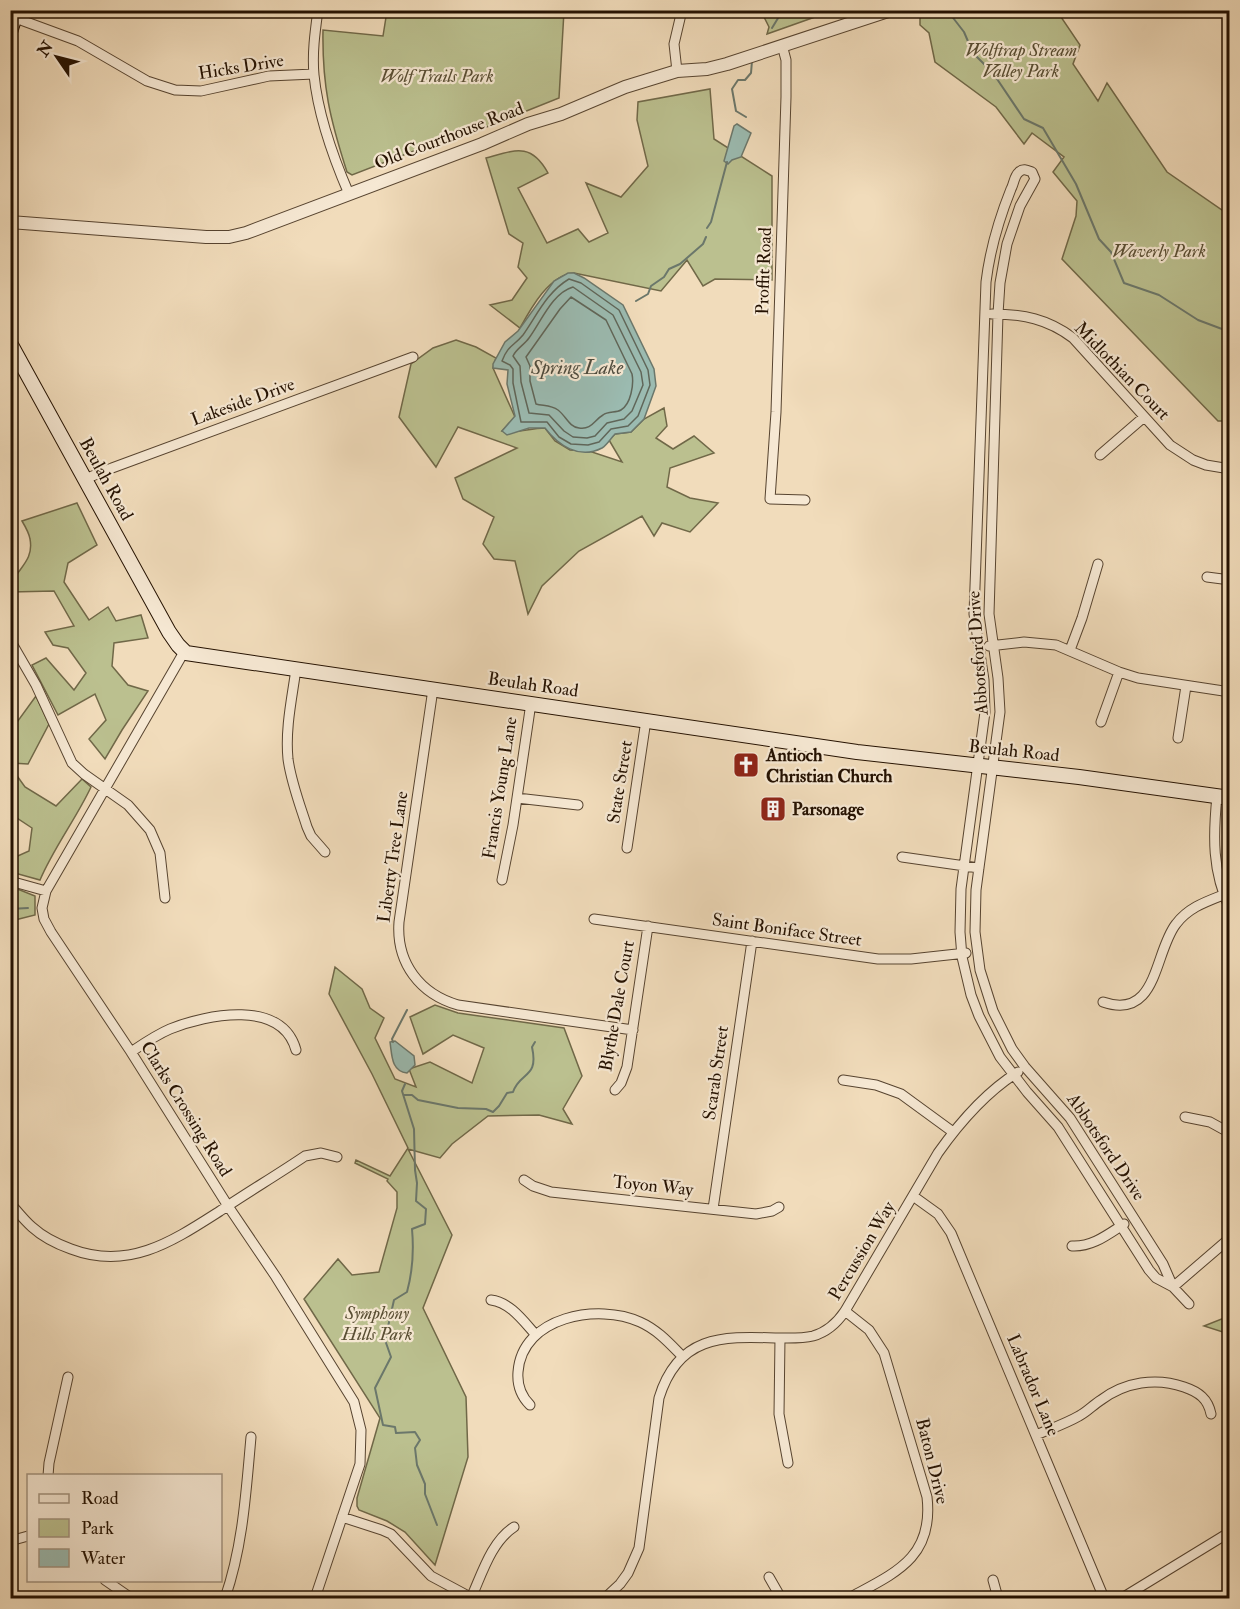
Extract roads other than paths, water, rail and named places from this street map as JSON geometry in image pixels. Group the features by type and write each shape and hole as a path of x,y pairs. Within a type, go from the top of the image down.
{"main road":[{"name":"Beulah Road","path":"10,343 14,357 85,479 169,632 184,652 862,752 1132,783 1224,797"}],"street":[{"path":"318,10 314,36 314,74 321,113 334,157 349,194"},
{"path":"677,71 674,44 682,10"},
{"name":"Old Courthouse Road","path":"10,222 229,237 255,231 527,125 561,114 625,87 677,71 717,66 891,10"},
{"name":"Hicks Drive","path":"13,19 78,40 147,81 175,90 201,91 269,76 314,74"},
{"name":"Proffit Road","path":"782,45 786,60 786,97 776,412 770,499 806,500"},
{"name":"Abbotsford Drive","path":"1026,169 1032,172 1035,179 1020,206 1007,244 1000,283 998,314 989,614 1000,698 974,911 977,951 985,990 1012,1049 1070,1118 1163,1264 1173,1287 1156,1278 1058,1127 1000,1057 971,995 962,953 960,910 985,699 974,614 986,282 993,240 1016,176 1026,169"},
{"name":"Midlothian Court","path":"984,314 1026,316 1063,330 1087,353 1170,445 1206,465 1230,469"},
{"name":"Lakeside Drive","path":"85,479 413,357"},
{"path":"1100,455 1144,417"},
{"path":"1070,650 1085,610 1098,564"},
{"path":"1207,577 1230,580"},
{"path":"10,640 36,685 72,763 128,805 150,830 160,853 165,898"},
{"path":"978,648 1039,642 1070,650 1119,672 1150,680 1230,692"},
{"name":"Clarks Crossing Road","path":"184,652 46,891 42,908 48,928 276,1277 346,1387 358,1414 362,1440 360,1464 315,1599"},
{"path":"296,669 288,723 288,757 307,827 311,836 325,852"},
{"path":"1101,722 1119,672"},
{"path":"1178,738 1186,686"},
{"name":"Liberty Tree Lane","path":"433,689 399,922 401,949 410,971 425,989 436,997 458,1005 633,1030"},
{"name":"Francis Young Lane","path":"502,880 531,703"},
{"name":"State Street","path":"627,848 646,720"},
{"path":"1224,797 1214,845 1216,868 1223,895 1230,909"},
{"path":"517,798 578,805"},
{"path":"902,857 979,868"},
{"path":"10,881 46,891"},
{"path":"1104,1002 1111,1005 1127,1005 1142,996 1154,979 1164,946 1176,925 1192,908 1223,895"},
{"name":"Saint Boniface Street","path":"594,919 891,960 977,951"},
{"name":"Blythe Dale Court","path":"615,1090 621,1083 627,1067 648,927"},
{"name":"Scarab Street","path":"713,1209 752,941"},
{"path":"130,1052 154,1036 185,1023 209,1017 240,1015 265,1019 278,1024 289,1034 296,1050"},
{"name":"Percussion Way","path":"605,1599 628,1573 639,1548 659,1398 668,1376 683,1357 700,1345 722,1338 803,1338 832,1326 845,1311 953,1132 973,1109 1025,1067"},
{"path":"843,1080 876,1085 901,1094 953,1132"},
{"path":"1185,1118 1200,1119 1230,1133"},
{"path":"10,1203 31,1227 53,1242 79,1252 108,1257 130,1256 182,1235 305,1156 321,1153 337,1157"},
{"name":"Toyon Way","path":"524,1180 533,1186 551,1192 756,1214 780,1207"},
{"name":"Labrador Lane","path":"913,1197 938,1214 951,1233 1104,1599"},
{"path":"1072,1246 1088,1245 1133,1218"},
{"path":"1189,1304 1173,1287 1230,1238"},
{"path":"491,1300 508,1306 536,1335"},
{"name":"Baton Drive","path":"845,1311 869,1330 884,1353 927,1497 928,1509 925,1534 915,1554 899,1570 866,1594 849,1599"},
{"path":"530,1405 520,1390 518,1370 525,1350 536,1335 555,1323 574,1316 614,1314 640,1322 653,1329 683,1357"},
{"path":"780,1338 778,1414 788,1463"},
{"path":"48,1474 68,1377"},
{"path":"1036,1435 1076,1418 1112,1393 1131,1385 1152,1381 1179,1385 1196,1391 1206,1401 1211,1414"},
{"path":"225,1599 233,1576 243,1521 251,1437"},
{"path":"342,1517 391,1534 430,1576 472,1598 496,1545 506,1532 514,1527"},
{"path":"1122,1599 1230,1532"},
{"path":"10,1541 27,1536"},
{"path":"769,1577 781,1599"},
{"path":"993,1580 998,1599"},
{"path":"106,1582 130,1599"}],"water":[{"path":"737,124 751,133 741,157 728,164 724,161 734,126"},
{"name":"Spring Lake","path":"568,273 584,278 623,305 654,369 656,386 644,419 631,432 615,434 602,448 585,452 563,445 545,428 529,428 507,435 502,431 515,416 507,384 508,370 493,368 505,342 518,331 554,281"},
{"path":"395,1041 414,1056 415,1065 407,1073 398,1069 393,1062 390,1042"}],"waterway":[{"path":"772,28 783,10"},
{"path":"788,10 799,13 801,10"},
{"path":"947,10 964,32 973,53 993,73 1024,119 1043,128 1076,184 1099,239 1111,252 1124,283 1159,295 1198,320 1230,332"},
{"path":"746,117 736,111 732,89 738,80 745,80 751,73 752,61 755,61"},
{"path":"707,228 711,222 727,162"},
{"path":"636,301 648,294 651,286 664,277 669,269 680,264 703,244 706,237"},
{"path":"10,909 28,908"},
{"path":"393,1042 392,1039 407,1010"},
{"path":"404,1095 412,1095 418,1100 458,1108 486,1109 493,1112 507,1093 513,1092 516,1085 531,1070 532,1047 535,1042"},
{"path":"405,1084 402,1091 414,1129 416,1201 426,1209 425,1224 412,1229 413,1245 409,1284 407,1292 394,1300 385,1340 391,1357 375,1388 383,1425 395,1427 396,1433 415,1432 420,1440 415,1448 417,1465 437,1525"}],"place":[{"name":"Antioch Christian Church","path":"746,765"},
{"name":"Parsonage","path":"773,809"}],"park label":[{"name":"Wolftrap Stream Valley Park","path":"1021,60"},
{"name":"Wolf Trails Park","path":"437,76"},
{"name":"Waverly Park","path":"1159,251"},
{"name":"Symphony Hills Park","path":"377,1323"}]}
